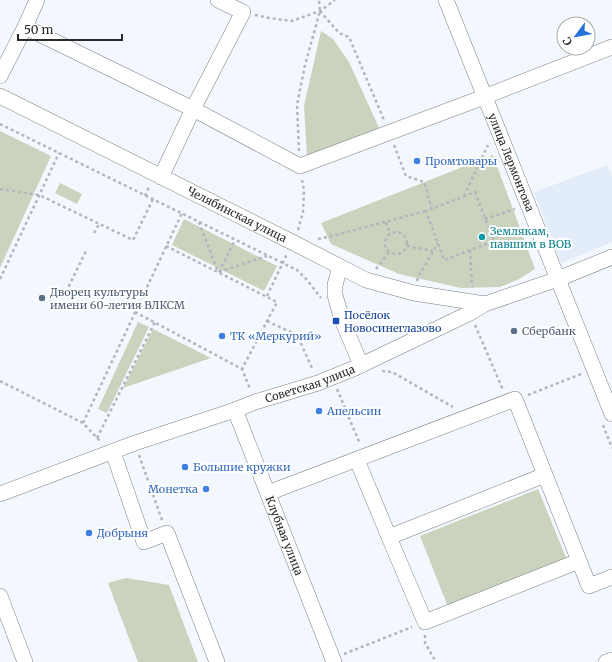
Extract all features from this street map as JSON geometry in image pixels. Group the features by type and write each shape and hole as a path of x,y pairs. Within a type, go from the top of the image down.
{"street":[{"path":"0,76 38,0"},
{"path":"161,176 193,109 243,12 218,0"},
{"name":"улица Лермонтова","path":"446,0 612,414"},
{"path":"25,27 193,109 300,166 612,48"},
{"name":"Челябинская улица","path":"0,96 366,280 414,293 485,304"},
{"name":"Советская улица","path":"0,494 135,443 325,380 361,365 470,313 485,304 612,257"},
{"path":"340,267 335,285 335,295 342,320 361,365"},
{"path":"268,493 515,399 589,586 612,578"},
{"name":"Клубная улица","path":"236,410 333,660"},
{"path":"113,452 144,542 167,533 217,662"},
{"path":"357,460 425,622 579,561"},
{"path":"390,537 545,476"},
{"path":"0,596 24,662"},
{"path":"606,662 612,660"}],"path":[{"path":"267,296 282,263 294,243 303,212 304,190 300,166 297,105 305,65 320,11 319,0"},
{"path":"243,12 269,18 292,21 320,11 335,0"},
{"path":"320,11 339,33 349,36 406,176 424,182 432,209"},
{"path":"0,124 297,270 308,280 324,303"},
{"path":"464,197 491,138"},
{"path":"0,279 59,153"},
{"path":"0,189 39,195 133,240 153,199"},
{"path":"328,237 426,211 475,192 494,241 444,260 426,211"},
{"path":"485,219 513,209"},
{"path":"83,423 182,213"},
{"path":"199,222 219,272"},
{"path":"386,222 390,234"},
{"path":"94,233 99,224"},
{"path":"397,232 404,236 407,246 400,254 396,255 389,252 385,246 385,243 390,234 397,232"},
{"path":"219,272 235,240"},
{"path":"418,277 438,243"},
{"path":"166,246 277,302 242,368"},
{"path":"407,246 433,251"},
{"path":"470,250 472,285 485,304"},
{"path":"66,292 86,251"},
{"path":"380,265 389,252"},
{"path":"219,272 268,256"},
{"path":"135,312 242,368 255,402"},
{"path":"470,313 503,391 515,399 595,369"},
{"path":"268,321 297,335 325,380 360,445 357,460"},
{"path":"97,438 155,322"},
{"path":"377,370 392,372 470,416"},
{"path":"0,381 83,423 113,452"},
{"path":"135,443 167,533"},
{"path":"333,660 425,622 425,643 436,662"}],"shaded area":[{"path":"608,165 612,176 612,242 561,263 534,192"}],"green space":[{"path":"321,31 333,39 349,62 380,130 307,157 304,106"},
{"path":"0,131 51,156 0,268"},
{"path":"493,155 535,269 519,279 500,287 461,288 399,274 331,244 321,223"},
{"path":"60,183 82,194 77,204 55,193"},
{"path":"184,219 277,266 264,291 172,245"},
{"path":"138,322 149,327 107,413 98,409"},
{"path":"153,329 211,358 123,388"},
{"path":"538,489 567,560 448,607 420,536"},
{"path":"126,578 169,585 198,662 138,662 108,583"}],"place":[{"name":"Промтовары","path":"417,161"},
{"name":"Землякам, павшим в ВОВ","path":"482,237"},
{"name":"Дворец культуры имени 60-летия ВЛКСМ","path":"42,298"},
{"name":"Посёлок Новосинеглазово","path":"336,321"},
{"name":"Сбербанк","path":"514,331"},
{"name":"ТК «Меркурий»","path":"222,336"},
{"name":"Апельсин","path":"319,411"},
{"name":"Большие кружки","path":"185,467"},
{"name":"Монетка","path":"206,489"},
{"name":"Добрыня","path":"89,533"}]}
